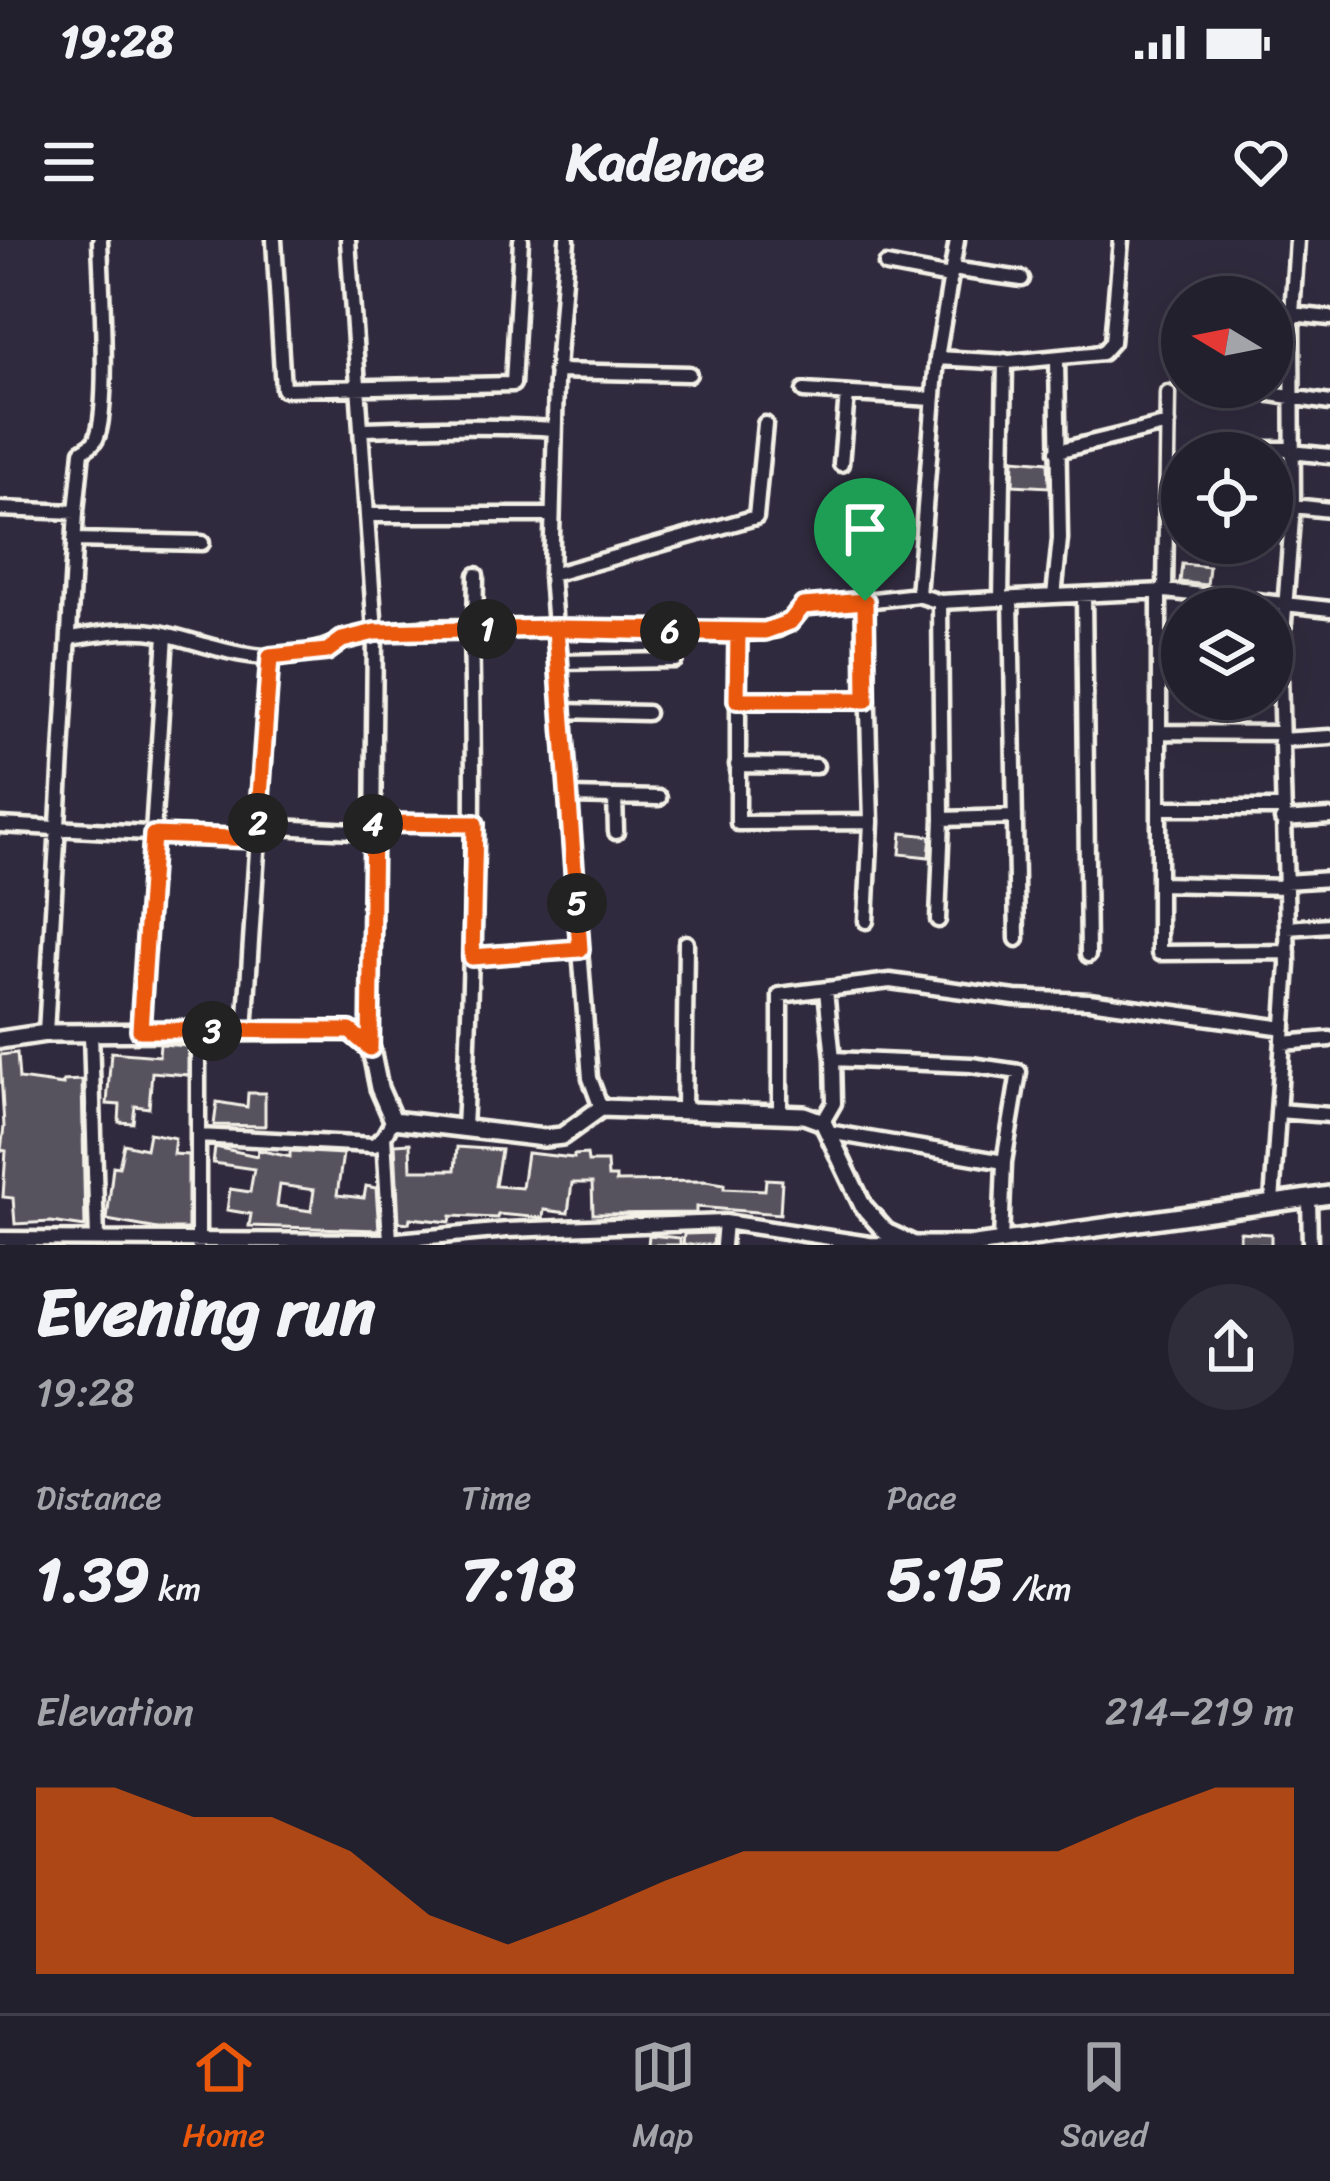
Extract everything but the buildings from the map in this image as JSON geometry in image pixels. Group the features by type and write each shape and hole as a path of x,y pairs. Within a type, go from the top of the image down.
{"street":[{"path":"46,1033 76,512 82,451 95,442 100,425 100,240"},
{"path":"274,240 283,389 513,384 521,240"},
{"path":"348,240 375,632 370,1048 393,1120"},
{"path":"567,240 556,370 551,575 590,1078 601,1108"},
{"path":"918,595 937,358 957,240"},
{"path":"937,358 1005,362 1102,353 1112,342 1121,240"},
{"path":"1293,299 1297,240"},
{"path":"886,265 1022,280"},
{"path":"1293,314 1330,318"},
{"path":"1054,596 1060,539 1057,360"},
{"path":"1005,362 1006,598 1017,939"},
{"path":"556,370 689,374"},
{"path":"804,392 933,399"},
{"path":"841,464 847,394"},
{"path":"1293,396 1330,403"},
{"path":"1168,408 1168,432"},
{"path":"361,430 449,429 470,424 554,429"},
{"path":"551,575 756,517 765,424"},
{"path":"1057,451 1168,424"},
{"path":"1293,451 1330,456"},
{"path":"1293,508 1330,510"},
{"path":"0,509 76,512"},
{"path":"367,515 552,515"},
{"path":"74,540 202,543"},
{"path":"464,1129 475,824 476,575"},
{"path":"69,638 131,630 218,651 270,657 327,651 342,640 375,632 555,628 738,634 778,628 803,606 918,595 940,602 1161,591"},
{"path":"1084,595 1088,955"},
{"path":"865,601 871,822 866,921"},
{"path":"938,920 940,602"},
{"path":"1293,604 1330,609"},
{"path":"1161,613 1159,953 1288,952"},
{"path":"738,634 738,823 871,822"},
{"path":"140,1030 166,635"},
{"path":"245,1031 270,657"},
{"path":"558,662 675,661"},
{"path":"737,700 866,700"},
{"path":"562,711 647,713"},
{"path":"1272,1203 1288,952 1279,720"},
{"path":"1159,732 1330,737"},
{"path":"736,765 816,766"},
{"path":"569,796 659,798"},
{"path":"615,797 616,832"},
{"path":"1159,808 1330,817"},
{"path":"942,819 1015,818"},
{"path":"0,824 153,835 475,824"},
{"path":"1159,884 1285,885 1330,879"},
{"path":"1287,928 1330,925"},
{"path":"684,1111 686,943"},
{"path":"472,957 580,949"},
{"path":"780,1114 780,995 890,981 1015,998 1089,1001 1330,1039"},
{"path":"826,990 834,1103 826,1127 863,1206 886,1232 914,1245"},
{"path":"0,1040 46,1033 140,1030 350,1031 370,1048"},
{"path":"198,1031 198,1243"},
{"path":"91,1032 97,1240"},
{"path":"832,1059 1019,1072 1004,1162 1001,1242"},
{"path":"393,1120 544,1138 562,1136 601,1108 804,1115 826,1127 1004,1162"},
{"path":"1278,1112 1330,1115"},
{"path":"198,1136 374,1144 393,1120"},
{"path":"384,1136 390,1241"},
{"path":"0,1239 390,1241 507,1230 725,1222 805,1239 914,1245 1001,1242 1330,1195"},
{"path":"1309,1198 1310,1245"},
{"path":"723,1245 725,1222"},
{"path":"633,1226 634,1245"}],"route":[{"path":"865,601 803,606 778,628 738,634 678,631 555,628 375,632 342,640 327,651 270,657 257,839 153,835 140,1030 350,1031 370,1048 373,823 475,824 472,957 580,949 556,629 738,634 737,700 866,700 865,601"}]}
